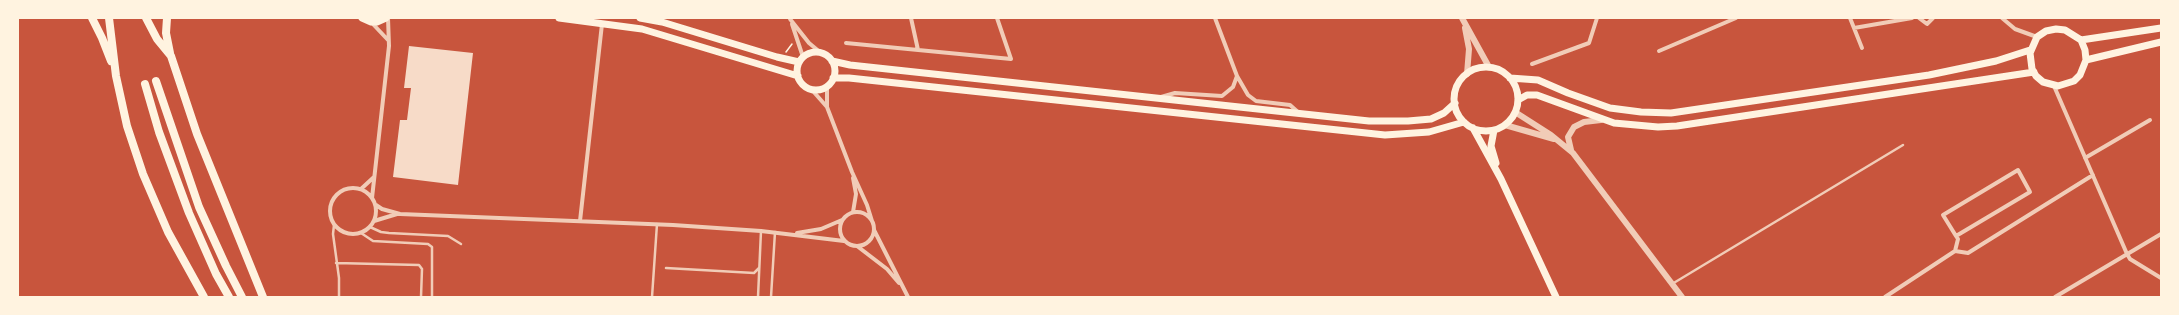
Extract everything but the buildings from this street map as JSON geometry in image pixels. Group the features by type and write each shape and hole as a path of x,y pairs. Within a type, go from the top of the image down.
{"highway":[{"path":"92,18 102,38 116,76"},
{"path":"109,18 116,76 127,126 143,174 168,232 204,297"},
{"path":"146,18 157,38 171,56"},
{"path":"167,18 166,34 171,56 197,134 263,297"},
{"path":"156,81 199,207 242,297"},
{"path":"145,84 159,132 189,213 216,274 229,297"}],"main road":[{"path":"362,18 371,22 377,22 387,18"},
{"path":"559,18 642,29 767,65 798,76"},
{"path":"640,18 662,22 777,57 801,60 812,53 821,53 832,61 850,65 1369,121 1408,121 1436,117 1455,103"},
{"path":"2081,40 2161,28"},
{"path":"2056,29 2070,32 2081,40 2085,50 2086,60 2080,76 2074,81 2067,85 2054,86 2043,82 2034,72 2030,61 2030,50 2037,38 2046,31 2056,29"},
{"path":"2086,60 2161,42"},
{"path":"1510,78 1538,80 1568,93 1610,108 1641,112 1671,113 1929,75 1996,61 2030,50"},
{"path":"801,60 798,76 803,85 812,90 820,90 827,86 833,78 835,72 832,61"},
{"path":"1489,67 1504,73 1510,78 1515,85 1518,100 1515,112 1505,125 1494,130 1480,130 1473,128 1464,122 1460,116 1455,103 1455,92 1460,82 1467,74 1474,70 1489,67"},
{"path":"1518,100 1531,95 1544,96 1601,120 1614,123 1658,126 1693,124 2034,72"},
{"path":"833,78 849,78 1385,135 1429,132 1464,122"},
{"path":"1473,128 1501,179 1556,297"},
{"path":"1494,130 1492,152 1501,179"}],"street":[{"path":"372,198 388,40 387,18"},
{"path":"790,18 801,60"},
{"path":"790,18 809,43 821,53"},
{"path":"911,18 918,50"},
{"path":"846,43 1011,59 997,18"},
{"path":"1216,18 1237,76 1254,100 1290,105 1300,113"},
{"path":"1462,18 1489,67"},
{"path":"1462,18 1469,49 1467,74"},
{"path":"1532,64 1589,43 1597,18"},
{"path":"1659,51 1736,18"},
{"path":"1850,18 1862,48"},
{"path":"1854,28 1912,18"},
{"path":"1918,18 1927,24 1933,18"},
{"path":"2002,18 2015,28 2037,38"},
{"path":"371,22 388,40"},
{"path":"580,221 602,23"},
{"path":"1158,98 1176,93 1222,96 1233,87 1237,76"},
{"path":"827,86 828,107 852,172 867,205 874,230 908,297"},
{"path":"2054,86 2127,254 2130,259 2161,278"},
{"path":"812,90 828,107"},
{"path":"1515,112 1559,141 1572,153 1682,297"},
{"path":"1572,153 1568,140 1570,131 1584,122 1601,120"},
{"path":"2086,158 2150,120"},
{"path":"1505,125 1559,141"},
{"path":"1955,251 1958,239 1956,236 1943,215 2018,170 2030,192 1956,236"},
{"path":"852,172 856,194 853,212"},
{"path":"1885,297 1955,251 1968,252 2093,175"},
{"path":"361,189 374,176"},
{"path":"376,205 374,221 370,227 361,233 348,234 334,225 330,210 335,197 347,189 361,189 372,198 376,205 382,209 400,214 656,224 793,234 844,241 857,246 887,269 904,290"},
{"path":"793,234 820,229 842,220 853,212 864,213 872,221"},
{"path":"374,221 400,214"},
{"path":"842,220 839,231 844,241"},
{"path":"857,246 870,240 874,230"},
{"path":"2055,297 2161,234"}],"lane":[{"path":"1672,284 1903,145"},
{"path":"652,297 656,224"},
{"path":"334,225 333,234 339,280 339,297"},
{"path":"370,227 381,232 389,233 448,236 461,244"},
{"path":"758,297 761,231"},
{"path":"771,297 775,232"},
{"path":"361,233 373,241 428,244 432,247 432,296"},
{"path":"336,263 419,265 422,269 421,297"},
{"path":"666,268 754,273 759,268"}],"path":[{"path":"781,54 786,51 792,39"}]}
